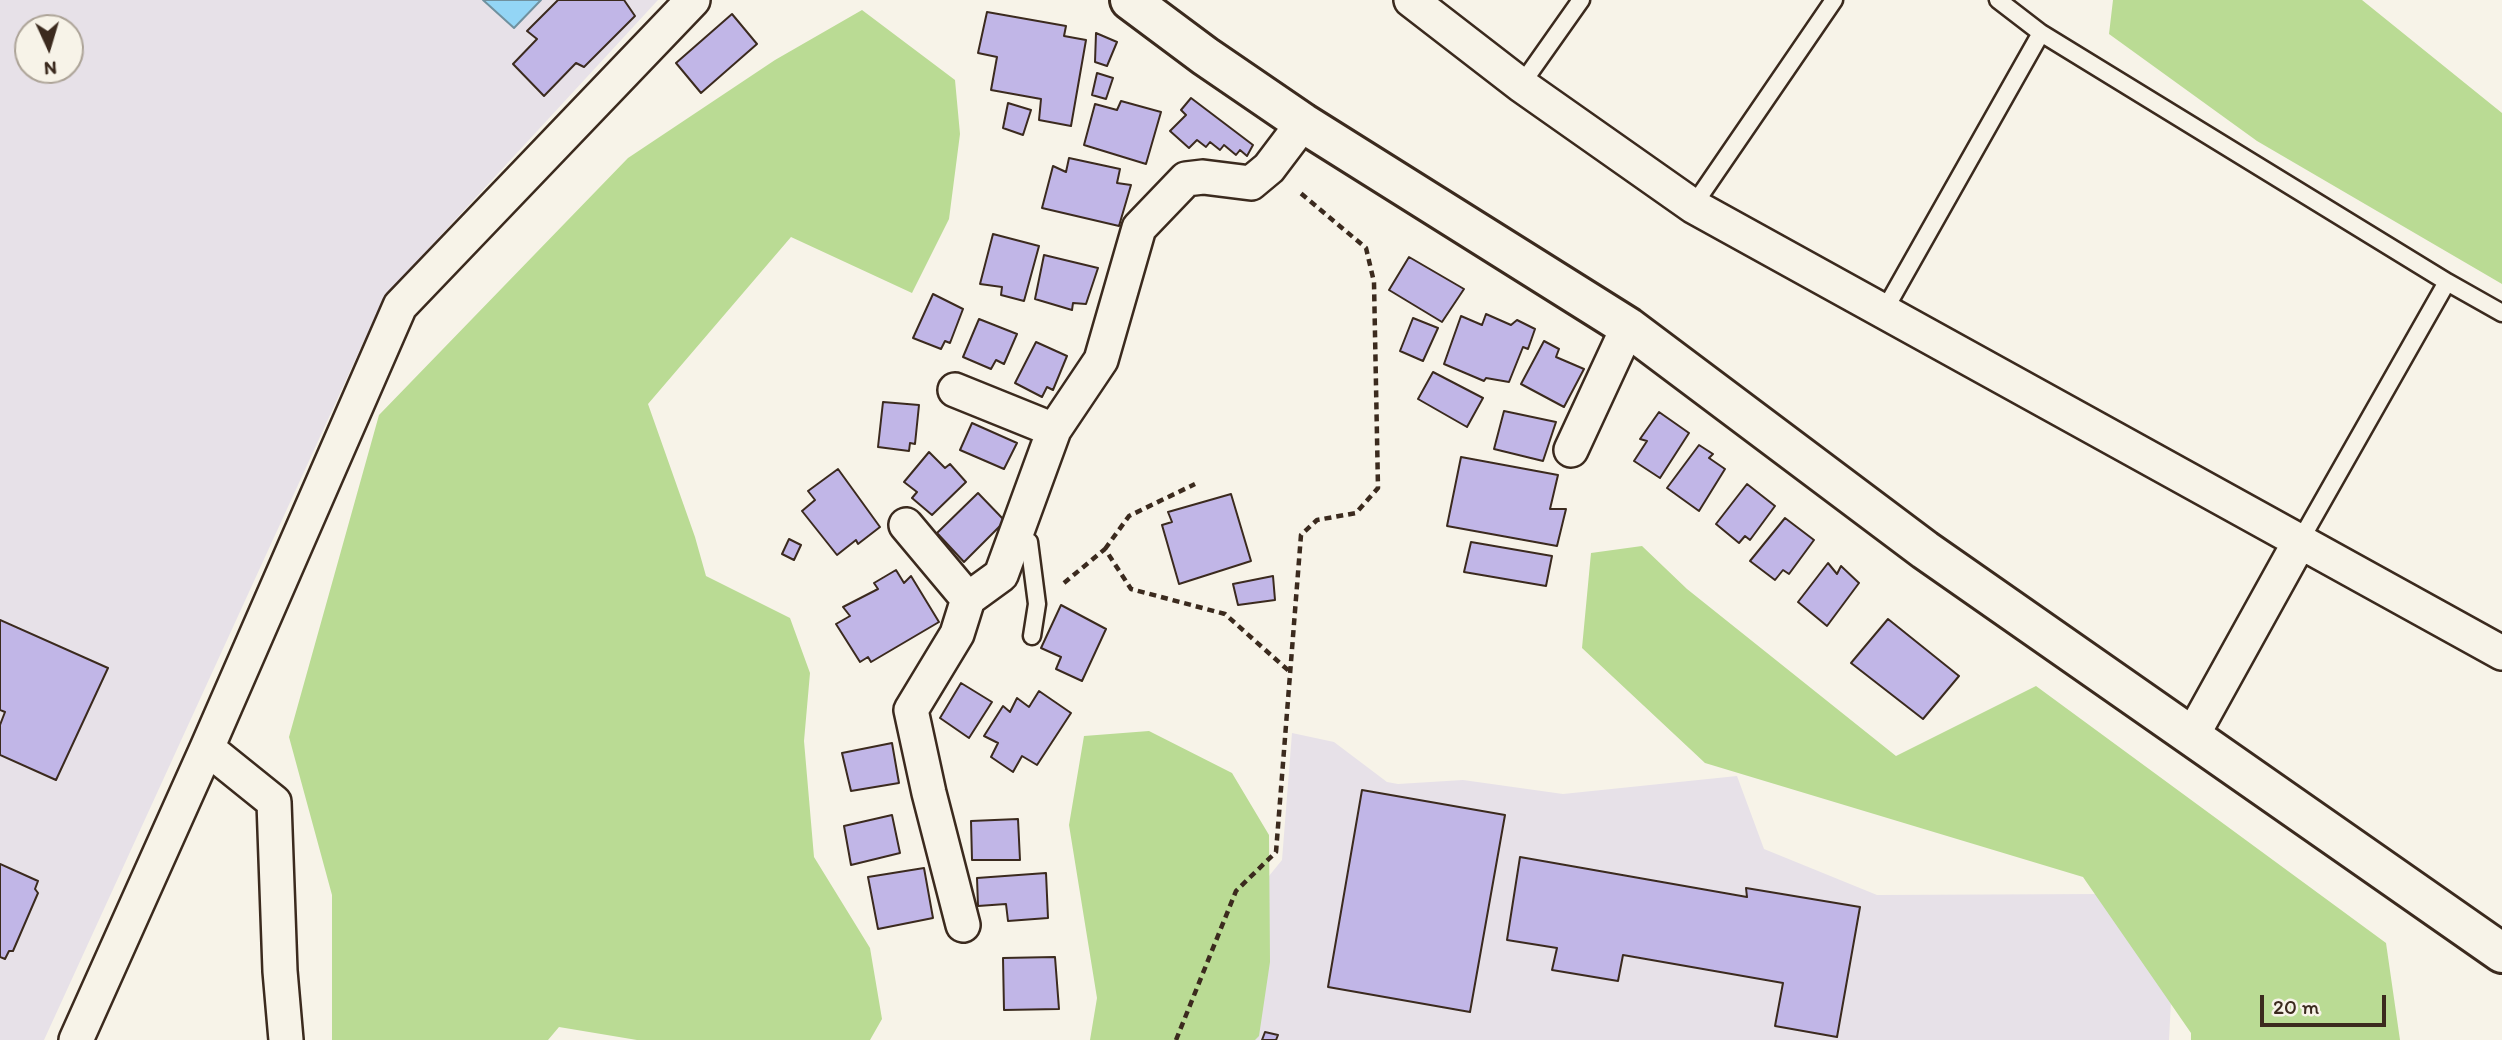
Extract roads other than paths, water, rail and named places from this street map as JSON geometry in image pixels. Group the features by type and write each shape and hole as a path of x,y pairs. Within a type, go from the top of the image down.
{"street":[{"path":"76,1040 400,306 693,0"},
{"path":"1130,0 1205,56 1303,123 1629,327 1925,550 2502,953"},
{"path":"1412,0 1521,85 1693,206 2502,653"},
{"path":"963,925 911,710 957,635 968,599 1000,575 1054,430 1101,360 1139,228 1186,179 1203,177 1251,183 1269,168 1303,123"},
{"path":"1571,450 1629,327"},
{"path":"955,390 1054,430"},
{"path":"906,525 968,599"},
{"path":"2192,736 2300,541"},
{"path":"207,748 274,802 280,971 286,1040"}],"lane":[{"path":"1521,85 1581,0"},
{"path":"1693,206 1834,0"},
{"path":"1998,0 2041,33 2502,313"},
{"path":"1884,311 2041,33"},
{"path":"2300,541 2447,282"},
{"path":"1015,534 1029,542 1037,604 1032,636"}],"water":[{"path":"483,0 541,0 514,28"}]}
